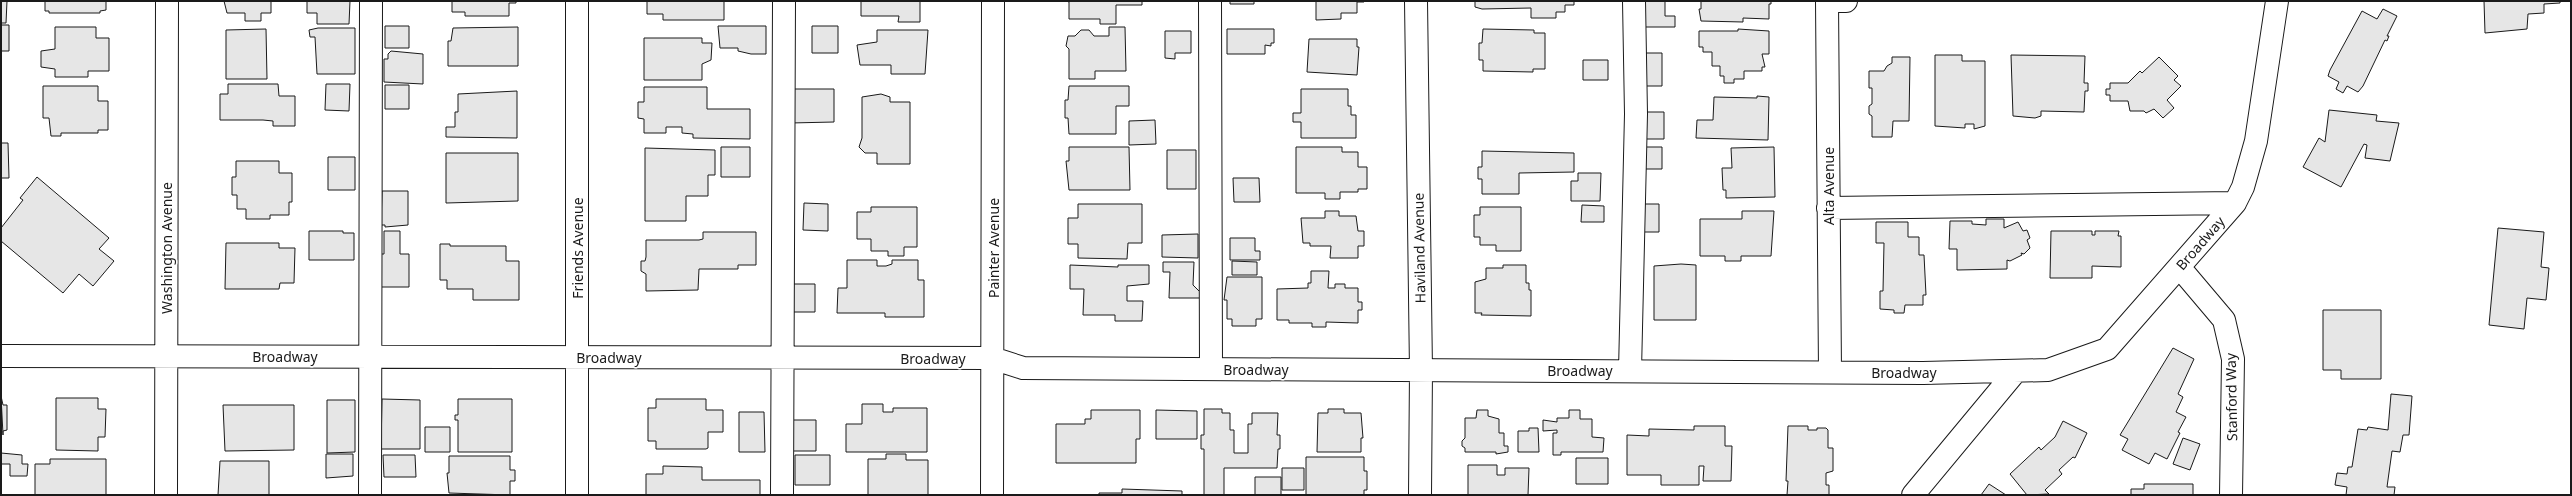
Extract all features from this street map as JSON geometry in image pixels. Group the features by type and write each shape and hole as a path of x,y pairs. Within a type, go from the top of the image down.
{"street":[{"name":"Washington Avenue","path":"166,1 166,495"},
{"path":"370,495 371,1"},
{"name":"Friends Avenue","path":"577,1 577,495"},
{"path":"782,495 784,1"},
{"name":"Painter Avenue","path":"992,495 993,1"},
{"path":"1210,1 1210,369"},
{"name":"Haviland Avenue","path":"1416,1 1421,370 1420,495"},
{"path":"1630,370 1636,114 1634,1"},
{"path":"1827,1 1846,1"},
{"name":"Alta Avenue","path":"1827,1 1830,372"},
{"name":"Broadway","path":"1,356 992,358 1023,368 1830,372 2016,371 2052,369 2104,351 2180,268 2235,203 2249,171 2256,141 2277,1"},
{"path":"1828,208 2235,203"},
{"name":"Stanford Way","path":"2180,268 2224,320 2226,326 2233,359 2231,495"},
{"path":"1913,495 2016,371"}],"building":[{"path":"1,1 7,1 6,23 1,23"},
{"path":"45,1 106,1 106,10 100,11 100,13 49,13 49,11 45,11"},
{"path":"224,1 271,1 271,13 261,13 261,21 245,21 245,13 227,13"},
{"path":"307,1 350,1 349,24 317,24 317,13 307,13"},
{"path":"452,1 516,1 516,3 509,3 509,16 465,16 465,12 452,12"},
{"path":"647,1 724,1 724,20 663,20 663,14 647,14"},
{"path":"861,1 920,1 920,22 898,22 899,16 861,16"},
{"path":"1067,1 1142,1 1142,5 1116,5 1116,24 1100,24 1100,19 1069,19 1069,2"},
{"path":"1230,1 1254,1 1254,4 1230,4"},
{"path":"1316,1 1364,2 1357,2 1357,13 1341,13 1341,19 1316,20"},
{"path":"1475,1 1574,1 1574,5 1565,5 1565,12 1556,12 1556,18 1531,18 1531,8 1482,9 1475,7"},
{"path":"1639,1 1665,1 1665,16 1675,16 1675,27 1639,27"},
{"path":"1701,1 1771,1 1771,4 1769,4 1769,19 1743,18 1743,22 1701,21 1699,9 1701,9"},
{"path":"2484,1 2560,1 2560,3 2544,4 2544,13 2528,14 2527,29 2485,33"},
{"path":"2383,9 2397,16 2387,36 2389,36 2387,41 2385,40 2363,86 2358,92 2347,86 2343,93 2336,89 2339,82 2328,76 2330,70 2362,11 2377,19"},
{"path":"1,25 9,25 9,51 1,51"},
{"path":"385,26 409,26 409,48 385,48"},
{"path":"718,26 766,26 766,54 751,54 738,51 738,48 720,48"},
{"path":"812,26 838,26 838,53 812,53"},
{"path":"55,27 96,27 96,38 109,38 109,71 88,71 88,77 55,77 55,69 41,67 41,51 55,49"},
{"path":"518,27 518,66 448,66 448,41 451,41 453,28"},
{"path":"1109,27 1125,27 1126,71 1095,71 1095,79 1069,79 1069,49 1066,46 1068,36 1075,36 1081,30 1089,30 1094,36 1109,36"},
{"path":"318,28 355,28 355,74 317,74 315,37 310,37 309,30"},
{"path":"266,29 267,79 226,79 226,30"},
{"path":"1227,29 1274,29 1274,43 1271,43 1271,46 1265,45 1265,54 1227,54"},
{"path":"1483,29 1534,30 1534,33 1545,33 1545,69 1533,69 1533,72 1483,71 1483,60 1479,60 1479,43 1482,43"},
{"path":"1738,29 1769,31 1769,54 1762,54 1765,67 1762,67 1762,71 1744,71 1744,79 1734,79 1734,83 1724,83 1724,76 1720,76 1720,66 1712,66 1712,52 1703,52 1703,47 1699,47 1699,31 1738,31"},
{"path":"877,30 928,30 925,74 891,74 891,65 860,65 857,45 877,42"},
{"path":"1165,31 1191,31 1191,53 1175,53 1175,59 1165,58"},
{"path":"644,38 702,38 702,43 712,43 711,60 702,64 702,80 644,80"},
{"path":"1309,39 1357,39 1357,47 1359,47 1357,75 1307,72"},
{"path":"391,51 423,54 423,84 384,82 384,59 388,59 388,54"},
{"path":"1638,53 1662,53 1662,86 1641,86"},
{"path":"1935,55 1962,55 1962,61 1985,61 1985,126 1974,129 1974,124 1965,124 1965,128 1935,126"},
{"path":"2011,55 2085,56 2084,83 2088,83 2088,91 2085,91 2084,112 2041,111 2041,116 2035,118 2013,116"},
{"path":"1892,57 1910,57 1909,121 1893,121 1892,137 1872,137 1872,116 1869,114 1869,106 1872,104 1872,88 1869,88 1869,71 1884,71 1887,66 1892,63"},
{"path":"2159,57 2178,76 2174,80 2181,86 2167,100 2174,108 2163,118 2154,109 2146,113 2144,111 2130,111 2128,101 2110,101 2110,95 2106,95 2106,89 2110,89 2110,83 2128,83 2140,71 2142,73"},
{"path":"1583,60 1608,60 1608,80 1583,80"},
{"path":"228,84 278,84 279,96 295,96 295,126 273,126 273,121 263,120 220,120 220,94 228,94"},
{"path":"326,84 350,84 349,111 325,110"},
{"path":"385,85 409,85 409,109 385,109"},
{"path":"43,86 98,86 98,101 108,101 108,130 98,130 98,133 61,133 61,136 51,136 49,118 43,118"},
{"path":"1069,86 1129,86 1129,106 1116,106 1116,134 1069,134 1068,118 1065,118 1065,100 1068,100"},
{"path":"644,87 707,87 707,109 750,109 750,139 693,138 693,134 682,133 682,127 666,127 666,133 644,133 644,119 638,118 638,102 644,102"},
{"path":"790,89 834,89 834,122 790,123"},
{"path":"1301,89 1348,89 1348,106 1351,106 1351,115 1356,115 1356,138 1301,138 1301,122 1293,122 1293,113 1301,113"},
{"path":"517,91 517,138 446,137 446,127 455,127 455,112 458,112 458,94"},
{"path":"881,94 890,97 890,102 910,102 910,164 877,164 877,153 865,153 859,147 862,138 862,97"},
{"path":"1757,96 1769,97 1768,140 1696,138 1697,120 1713,120 1714,97 1757,98"},
{"path":"2329,110 2377,115 2376,121 2399,123 2390,161 2365,158 2367,145 2364,144 2341,187 2303,167 2319,138 2325,142"},
{"path":"1640,112 1664,112 1664,139 1640,139"},
{"path":"1155,120 1156,144 1129,145 1129,121"},
{"path":"1,143 8,143 9,178 1,178"},
{"path":"721,147 750,147 750,177 721,177"},
{"path":"1069,147 1129,147 1130,190 1069,190 1066,161 1069,161"},
{"path":"1296,147 1342,147 1342,152 1358,152 1358,167 1367,167 1367,189 1358,189 1358,192 1340,192 1340,199 1325,199 1325,193 1296,193"},
{"path":"1638,147 1662,147 1662,169 1638,169"},
{"path":"1774,147 1775,197 1726,198 1726,190 1723,190 1722,168 1732,168 1731,148"},
{"path":"645,148 715,150 715,175 708,175 708,196 686,196 686,221 645,221"},
{"path":"1167,150 1196,150 1196,189 1167,189"},
{"path":"1482,151 1574,153 1574,172 1519,173 1519,194 1482,194 1482,179 1478,179 1478,167 1482,167"},
{"path":"446,153 518,153 518,201 446,203"},
{"path":"328,157 355,157 355,190 328,190"},
{"path":"236,161 279,161 279,173 292,173 292,202 289,202 289,215 270,215 270,219 246,219 246,209 237,209 237,195 232,195 232,177 236,177"},
{"path":"1578,173 1601,173 1600,201 1571,201 1571,181 1578,181"},
{"path":"37,177 109,238 99,249 114,261 93,286 79,274 63,293 1,241 1,228 23,200 20,198"},
{"path":"1233,178 1259,178 1260,202 1234,202"},
{"path":"382,191 408,191 408,225 385,227 385,225 381,225"},
{"path":"804,203 828,204 828,231 803,230"},
{"path":"1078,204 1142,204 1142,243 1128,243 1127,259 1078,258 1078,244 1068,244 1068,218 1078,218"},
{"path":"1635,204 1659,204 1659,232 1635,232"},
{"path":"1582,205 1604,206 1604,222 1581,222"},
{"path":"871,207 917,207 917,247 904,247 904,256 888,256 888,251 871,251 871,239 857,239 857,212 871,212"},
{"path":"1480,207 1521,207 1521,251 1496,251 1496,245 1480,245 1480,237 1474,237 1474,215 1480,215"},
{"path":"1325,211 1339,211 1339,216 1356,216 1358,231 1364,231 1364,246 1358,246 1358,258 1330,258 1331,246 1310,246 1310,243 1303,243 1301,218 1325,218"},
{"path":"1742,211 1774,211 1771,256 1741,256 1741,261 1725,261 1725,256 1700,256 1700,219 1742,219"},
{"path":"1986,219 2004,219 2004,228 2018,222 2023,231 2027,230 2030,238 2027,240 2030,248 2024,254 2021,253 2022,255 2010,261 2007,260 2007,269 1957,270 1957,249 1949,249 1950,221 1972,221 1972,224 1986,225"},
{"path":"1876,222 1908,222 1908,237 1919,237 1919,255 1924,255 1926,295 1923,295 1923,305 1905,305 1904,313 1894,313 1894,310 1880,309 1880,291 1883,291 1884,243 1876,243"},
{"path":"2498,228 2544,232 2541,267 2549,268 2546,300 2527,298 2524,329 2489,325"},
{"path":"309,231 343,231 343,233 354,233 354,260 309,260"},
{"path":"384,231 400,231 400,254 409,254 409,287 380,287 380,254 384,254"},
{"path":"2051,231 2092,231 2092,235 2095,235 2095,231 2119,231 2118,236 2121,236 2121,267 2092,266 2092,278 2050,278"},
{"path":"703,232 756,232 756,265 738,265 738,269 699,269 698,290 646,291 646,274 641,271 641,261 645,261 646,257 646,240 699,240 703,239"},
{"path":"1198,234 1198,258 1162,257 1162,235"},
{"path":"1230,238 1255,238 1255,251 1260,251 1260,260 1230,260"},
{"path":"226,243 279,243 279,248 295,248 294,283 280,283 279,289 225,289"},
{"path":"440,244 450,244 450,246 506,246 506,261 519,261 519,300 473,300 473,289 447,289 447,280 440,280"},
{"path":"847,260 877,260 877,266 886,266 892,264 892,260 918,260 918,280 924,280 924,317 885,317 885,313 837,313 838,288 847,288"},
{"path":"1232,261 1257,262 1257,275 1232,275"},
{"path":"1163,262 1194,262 1193,285 1200,292 1200,298 1169,298 1170,272 1163,272"},
{"path":"1681,264 1696,265 1696,320 1654,320 1654,266"},
{"path":"1070,265 1118,267 1118,265 1149,265 1149,284 1127,286 1127,301 1143,301 1142,321 1115,321 1115,315 1083,315 1084,289 1070,289"},
{"path":"1503,265 1526,265 1526,283 1529,283 1529,290 1531,290 1531,316 1481,315 1482,313 1475,313 1475,282 1486,279 1486,268 1503,268"},
{"path":"1311,271 1329,271 1328,288 1335,288 1335,284 1345,284 1345,288 1358,288 1358,302 1362,302 1362,310 1358,310 1358,323 1326,322 1326,327 1312,327 1312,323 1289,323 1289,320 1277,320 1277,289 1308,288 1308,283 1311,283"},
{"path":"1227,277 1262,277 1262,319 1256,319 1256,326 1232,326 1232,319 1227,319 1227,300 1224,300"},
{"path":"792,284 815,284 815,312 792,312"},
{"path":"2323,310 2381,310 2381,379 2341,379 2341,370 2323,370"},
{"path":"2173,348 2194,359 2178,394 2183,397 2176,412 2186,417 2167,459 2155,453 2149,464 2122,450 2128,439 2120,435"},
{"path":"2391,394 2412,396 2409,435 2403,435 2400,452 2392,451 2387,487 2395,487 2394,495 2346,495 2347,487 2335,485 2337,473 2347,474 2348,467 2352,467 2358,429 2367,430 2368,427 2388,430"},
{"path":"1,396 3,405 7,405 7,430 3,431 3,435"},
{"path":"56,398 98,398 98,409 106,409 105,437 98,437 98,451 56,450"},
{"path":"382,399 420,400 420,449 381,449"},
{"path":"458,399 512,399 512,452 458,452 458,420 455,420 455,415 458,415"},
{"path":"656,399 706,399 706,410 723,410 723,432 708,432 708,448 706,449 656,449 656,441 648,441 648,408 656,408"},
{"path":"327,400 355,400 355,452 327,453"},
{"path":"862,404 883,404 883,412 893,412 893,408 927,408 927,452 846,452 846,424 862,424"},
{"path":"223,405 294,405 294,450 225,451"},
{"path":"1204,409 1222,409 1222,413 1230,413 1230,430 1234,430 1234,453 1248,453 1248,424 1252,424 1252,413 1278,413 1277,435 1280,435 1280,449 1278,449 1277,468 1224,468 1224,495 1204,495 1204,449 1201,449 1201,435 1204,435"},
{"path":"1328,409 1344,409 1344,413 1361,413 1363,438 1361,438 1361,452 1317,452 1318,413 1328,413"},
{"path":"1091,410 1140,410 1140,439 1136,439 1136,463 1056,463 1056,424 1085,424 1085,419 1091,419"},
{"path":"1156,410 1197,411 1197,439 1156,439"},
{"path":"1477,410 1488,410 1488,416 1499,419 1499,433 1504,433 1504,446 1508,446 1508,452 1496,454 1496,452 1465,452 1465,448 1462,446 1462,441 1465,438 1465,418 1476,418"},
{"path":"1569,410 1580,410 1580,419 1592,419 1592,437 1604,438 1603,452 1561,452 1561,455 1553,455 1553,433 1557,433 1557,430 1543,431 1543,420 1557,422 1557,418 1569,418"},
{"path":"739,412 764,412 765,452 739,452"},
{"path":"790,420 816,420 816,451 790,451"},
{"path":"2063,421 2087,433 2075,458 2073,457 2059,470 2062,474 2045,490 2049,494 2027,495 2010,474 2039,447 2041,450 2055,437"},
{"path":"1694,426 1725,426 1725,446 1732,446 1731,481 1703,481 1704,466 1699,466 1699,485 1661,485 1661,475 1627,475 1627,435 1649,436 1649,429 1694,430"},
{"path":"1788,426 1808,426 1808,430 1826,428 1828,430 1828,448 1833,448 1833,471 1826,473 1826,485 1829,485 1829,495 1787,495 1788,481 1786,481"},
{"path":"425,427 450,427 450,452 425,452"},
{"path":"1529,428 1538,428 1539,452 1518,452 1518,431 1529,431"},
{"path":"2183,438 2200,444 2190,470 2173,464"},
{"path":"1,453 22,455 22,464 28,464 27,476 10,476 10,464 1,464"},
{"path":"326,454 353,454 353,476 326,478"},
{"path":"886,454 906,454 906,460 928,460 928,495 868,495 868,459 886,459"},
{"path":"383,455 415,455 416,477 384,477"},
{"path":"795,455 830,455 830,485 795,485"},
{"path":"449,456 510,456 510,470 515,470 515,481 510,481 510,495 449,493 447,473 449,473"},
{"path":"1306,457 1364,457 1364,471 1367,471 1367,490 1364,490 1364,495 1306,495"},
{"path":"1576,458 1608,458 1608,484 1576,484"},
{"path":"50,459 106,459 106,495 35,495 35,464 50,464"},
{"path":"220,461 269,461 269,495 218,495"},
{"path":"1468,465 1497,465 1497,475 1505,475 1505,468 1529,468 1528,495 1468,495"},
{"path":"663,466 702,467 702,480 760,480 760,495 646,495 646,474 663,474"},
{"path":"1282,468 1304,468 1304,490 1282,490"},
{"path":"1255,477 1281,477 1281,495 1255,495"},
{"path":"1989,484 2006,495 1981,495"},
{"path":"2144,484 2193,484 2193,495 2131,495 2131,489 2144,489"},
{"path":"1122,489 1182,491 1182,495 1099,495 1099,493 1122,493"}]}
